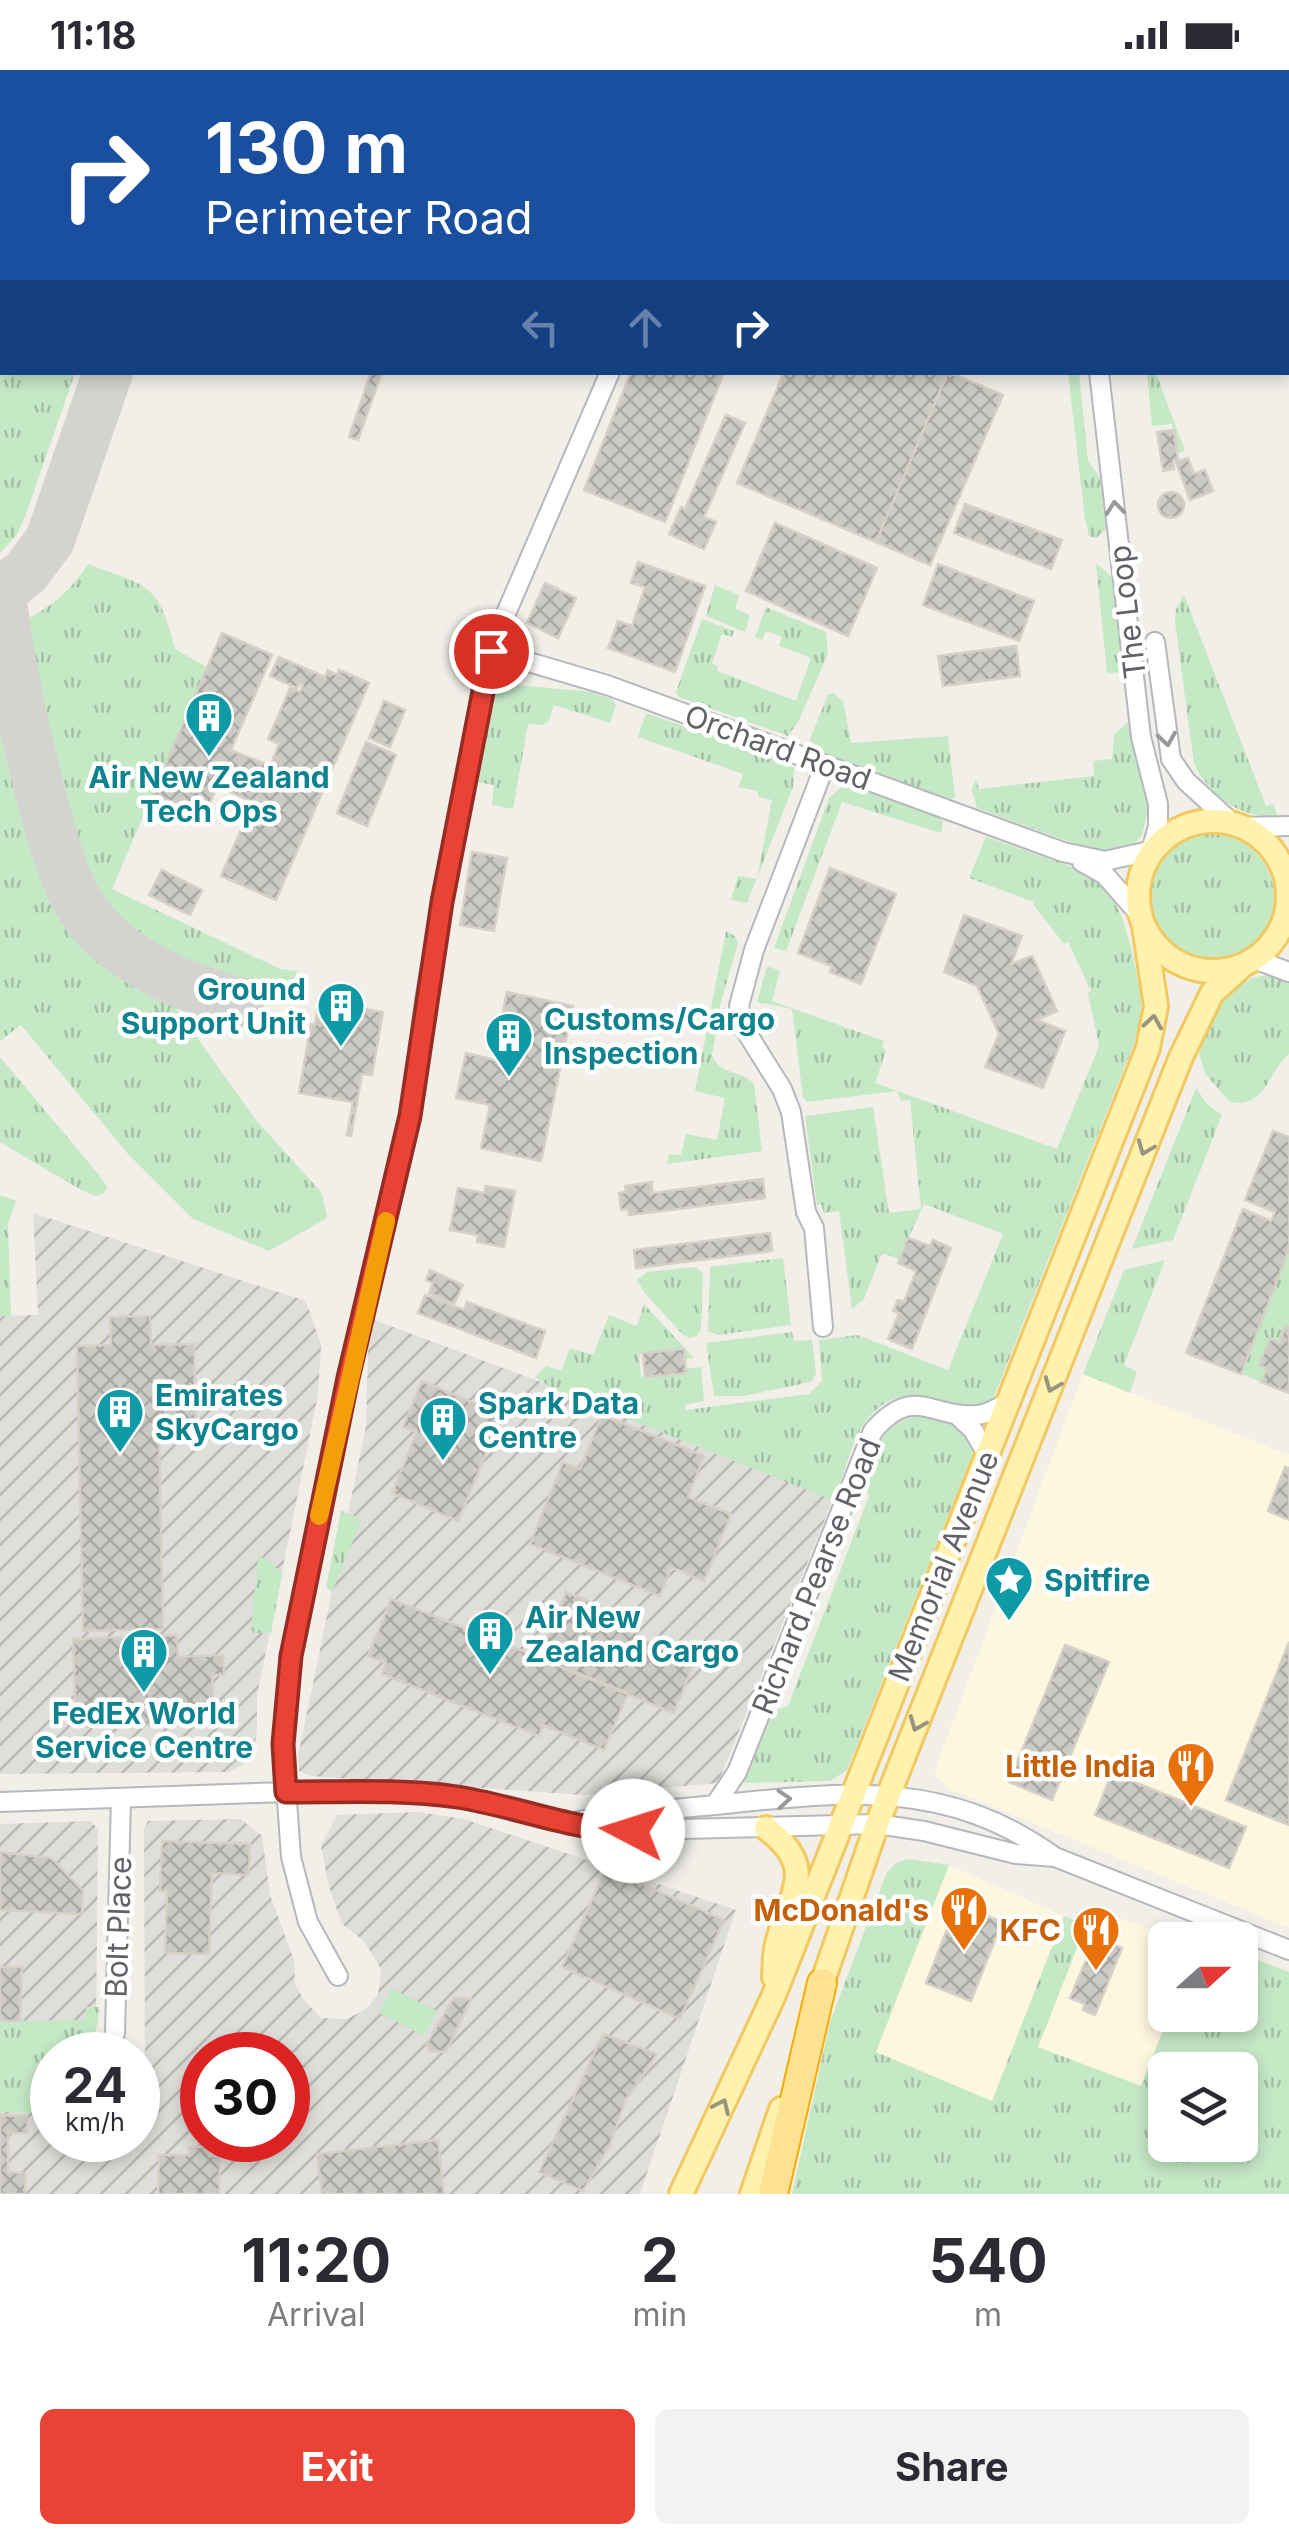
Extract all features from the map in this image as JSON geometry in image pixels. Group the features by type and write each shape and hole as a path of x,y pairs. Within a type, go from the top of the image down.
{"highway":[{"path":"774,2194 822,1982"}],"main road":[{"path":"1194,822 1237,824 1266,842 1286,879 1288,902 1274,940 1249,962 1214,971 1185,966 1160,950 1142,920 1139,880 1150,850 1171,833 1194,822"},
{"name":"Memorial Avenue","path":"681,2194 774,1995 1148,1048 1156,1006 1142,920"},
{"name":"Memorial Avenue","path":"752,2194 876,1824 1181,1057 1212,994 1249,962"},
{"path":"766,1828 785,1842 797,1878 776,1946 774,1995"}],"street":[{"path":"338,1976 308,1922 297,1892 283,1744 291,1656 348,1378 410,1116 446,878 491,651 609,375"},
{"name":"The Loop","path":"1100,375 1141,737 1158,804 1150,850"},
{"name":"The Loop","path":"1155,642 1171,759 1186,781 1237,824"},
{"name":"Orchard Road","path":"491,651 607,685 1064,852 1106,875 1142,920"},
{"path":"824,1327 814,1228 806,1212 791,1112 782,1089 746,1030 739,1006 763,924 825,765"},
{"path":"1237,824 1289,826"},
{"name":"Orchard Road","path":"1064,852 1110,861 1150,850"},
{"path":"1249,962 1289,972"},
{"name":"Richard Pearse Road","path":"715,1805 748,1744 872,1431 883,1419 907,1406 935,1407 957,1415 990,1412 1007,1403"},
{"path":"957,1415 973,1430 987,1454"},
{"path":"0,1802 286,1792 430,1794 603,1831 876,1824 924,1830 1016,1854 1055,1857"},
{"path":"570,1823 715,1805 889,1794 978,1814 1022,1833 1055,1857 1289,1950"},
{"name":"Bolt Place","path":"115,2032 121,1798"}],"shaded area":[{"path":"33,1213 306,1301 321,1345 318,1395 257,1695 252,1759 229,1772 0,1774 0,1316 38,1315"},
{"path":"369,1318 836,1492 718,1783 583,1795 311,1776 299,1771 298,1756 366,1426"},
{"path":"1083,1374 1289,1455 1289,1928 950,1789 936,1777 935,1770"},
{"path":"418,1812 464,1819 736,1910 640,2194 0,2194 0,1824 91,1821 98,1829 96,2028 89,2032 30,2032 30,2162 160,2162 160,2032 145,2032 144,1829 148,1821 241,1819 262,1836 270,1895 294,1960 295,1984 321,2018 347,2019 366,2009 378,1995 381,1969 364,1941 342,1924 328,1884 321,1846 337,1815"},
{"path":"949,1865 1064,1916 992,2101 875,2053"},
{"path":"1115,1916 1148,1928 1148,2032 1162,2032 1154,2052 1148,2052 1148,2068 1141,2086 1037,2048 1086,1925"}],"green space":[{"path":"0,375 74,375 25,517 16,536 0,553"},
{"path":"1068,375 1079,375 1088,461 1100,478 1106,529 1096,538 1089,536"},
{"path":"1147,375 1157,375 1185,451 1177,454 1172,424 1152,426"},
{"path":"1096,563 1112,577 1123,672 1107,673"},
{"path":"88,564 148,590 163,611 175,649 207,667 112,889 280,969 297,971 292,996 239,986 161,961 116,932 97,912 86,928 97,946 125,968 161,987 255,1119 322,1193 327,1218 269,1251 193,1219 128,1154 21,1025 0,1041 0,629 50,605 71,587"},
{"path":"715,585 739,595 735,609 750,615 745,632 706,616"},
{"path":"1184,595 1266,806 1273,804 1278,817 1251,814 1228,803 1209,786 1194,764 1175,622 1176,609"},
{"path":"766,607 826,632 828,654 788,736 679,697 676,692 702,619 734,631 732,637 722,634 712,663 718,666 717,671 796,701 811,658 779,646 782,637 766,631 762,640 755,637"},
{"path":"506,684 592,692 612,699 616,705 610,723 554,705 548,722 528,724 513,809 492,805 494,785 476,782 493,694"},
{"path":"833,693 843,701 851,743 948,736 955,798 813,749 810,739 828,695"},
{"path":"646,713 794,768 793,787 757,877 772,800 739,787 743,774 638,737"},
{"path":"1128,722 1149,806 1142,835 1132,847 1123,852 1100,853 977,808 972,790 976,779 979,789 1094,776 1093,761 1112,759 1114,734"},
{"path":"842,787 854,787 940,818 941,833 842,802 786,951 774,948 829,798"},
{"path":"1211,834 1235,839 1255,853 1269,873 1274,897 1269,921 1255,941 1235,955 1211,960 1187,955 1167,941 1153,921 1148,897 1153,873 1167,853 1187,839"},
{"path":"986,837 1085,871 1109,892 1122,917 1142,999 1138,1033 993,1399 982,1406 968,1406 919,1395 884,1404 860,1430 832,1500 555,1390 535,1377 546,1366 561,1371 570,1348 593,1355 609,1315 637,1326 644,1304 694,1358 685,1359 683,1349 639,1354 641,1377 685,1373 686,1369 701,1367 704,1401 685,1405 686,1410 809,1394 822,1381 819,1340 857,1335 948,1370 1003,1234 924,1204 899,1259 882,1253 864,1299 852,1309 839,1211 824,1213 821,1204 817,1205 805,1116 873,1107 889,1213 921,1209 910,1100 901,1101 897,1091 807,1102 803,1097 792,1009 757,1002 767,966 780,971 772,1001 884,1041 882,1047 886,1051 875,1083 1057,1149 1099,1046 1088,993 1091,991 1068,942 1064,944 1034,902 969,878"},
{"path":"738,876 757,879 747,903 731,900"},
{"path":"726,931 738,943 721,1002 712,1056 720,1066 754,1084 762,1151 667,1164 669,1154 681,1155 686,1134 717,1140 725,1098 695,1091"},
{"path":"1257,977 1289,979 1289,1054 1252,1100 1230,1102 1205,1074 1199,1053 1216,1012 1233,990"},
{"path":"0,1057 100,1176 107,1187 104,1193 96,1196 83,1191 0,1142"},
{"path":"1196,1088 1207,1104 1222,1115 1173,1240 1132,1249"},
{"path":"0,1195 16,1201 8,1224 11,1316 0,1316"},
{"path":"1289,1249 1289,1328 1285,1327 1279,1343 1270,1340 1259,1365 1267,1369 1261,1382 1241,1374"},
{"path":"783,1258 791,1325 718,1335 708,1331 710,1267"},
{"path":"1165,1260 1124,1365 1137,1372 1130,1393 1083,1374 1124,1270"},
{"path":"696,1267 703,1274 701,1328 697,1336 690,1338 683,1335 637,1280 647,1272"},
{"path":"792,1332 794,1341 812,1340 816,1374 811,1382 743,1396 714,1396 706,1343"},
{"path":"917,1416 953,1424 966,1435 973,1453 847,1770 830,1781 741,1783 773,1711 788,1706 869,1496 866,1484 870,1458 894,1426"},
{"path":"341,1511 362,1519 332,1592 326,1587"},
{"path":"258,1557 267,1558 282,1574 271,1633 253,1633 251,1628"},
{"path":"908,1859 949,1865 876,2052 992,2101 1064,1916 1086,1925 1038,2047 1141,2086 1148,2068 1148,2162 1258,2162 1258,2052 1154,2052 1162,2032 1258,2032 1258,1960 1289,1972 1289,2194 792,2194 830,2022 886,1874 896,1863"},
{"path":"391,1988 437,2011 424,2036 379,2013"},
{"path":"86,2007 99,2007 95,2032 30,2032 30,2113 0,2112 0,2021 85,2020"}],"building":[{"path":"370,375 381,375 358,440 349,437"},
{"path":"630,375 723,375 665,522 584,490"},
{"path":"783,375 947,375 876,542 737,483"},
{"path":"947,375 1003,395 930,565 876,542"},
{"path":"726,415 745,423 704,517 716,522 704,549 669,534 681,507 685,509"},
{"path":"1174,430 1178,460 1173,461 1174,469 1163,471 1157,432"},
{"path":"1188,458 1194,474 1205,470 1213,491 1190,500 1176,462"},
{"path":"1171,492 1180,496 1184,505 1180,514 1171,518 1162,514 1158,505 1162,496"},
{"path":"965,504 1062,540 1051,569 954,533"},
{"path":"775,523 877,568 848,636 746,591"},
{"path":"638,562 705,586 675,672 608,648 618,621 632,626 645,587 631,583"},
{"path":"938,564 1034,601 1019,641 923,605"},
{"path":"545,583 576,598 558,638 527,623"},
{"name":"Air New Zealand Tech Ops","path":"222,633 272,655 231,750 270,766 279,744 268,739 290,688 300,692 303,685 299,683 297,688 270,676 279,657 325,677 328,670 337,675 339,670 369,683 276,900 221,876 253,802 217,786 205,816 153,794"},
{"path":"1016,646 1020,676 943,686 938,656"},
{"path":"384,701 405,710 390,747 369,738"},
{"path":"366,742 396,755 367,826 337,813"},
{"path":"472,852 507,858 494,931 460,925"},
{"path":"830,868 896,894 861,984 830,972 832,966 798,953"},
{"path":"162,870 202,890 190,915 149,895"},
{"path":"964,915 1022,936 1011,964 1032,956 1036,964 1057,1011 1037,1020 1065,1031 1043,1088 985,1067 999,1034 977,986 944,972"},
{"name":"Customs/Cargo Inspection","path":"507,992 573,1006 541,1161 481,1148 490,1105 456,1098 466,1053 499,1061 503,1039 497,1038"},
{"name":"Ground Support Unit","path":"319,1001 383,1012 372,1075 362,1074 351,1136 347,1135 353,1102 299,1093"},
{"path":"1273,1131 1289,1137 1289,1249 1241,1374 1186,1353 1243,1209 1271,1221 1275,1212 1245,1200"},
{"path":"763,1179 765,1198 629,1215 628,1209 621,1210 619,1193 626,1192 625,1186 652,1182 652,1193"},
{"path":"486,1186 515,1191 504,1247 477,1242 478,1235 450,1230 458,1188 484,1193"},
{"path":"770,1233 772,1251 636,1268 634,1250"},
{"path":"908,1238 930,1246 933,1240 951,1248 912,1349 888,1339 899,1313 893,1311 898,1300 904,1302 916,1271 898,1263"},
{"path":"430,1270 463,1285 454,1304 429,1293 433,1283 426,1280"},
{"path":"425,1295 464,1310 467,1302 545,1331 536,1358 418,1313"},
{"name":"Emirates SkyCargo","path":"150,1316 151,1345 194,1344 196,1432 159,1432 163,1629 83,1631 77,1346 111,1345 110,1317"},
{"path":"1285,1326 1289,1328 1289,1393 1261,1382 1267,1369 1259,1365 1270,1339 1279,1343"},
{"path":"684,1349 686,1373 645,1377 643,1353"},
{"name":"Spark Data Centre","path":"422,1381 502,1415 458,1521 392,1493 417,1432 403,1427"},
{"path":"602,1415 704,1456 688,1497 731,1514 704,1581 671,1567 660,1596 530,1544 563,1462 580,1469"},
{"path":"1285,1467 1289,1468 1289,1520 1268,1511"},
{"path":"566,1592 602,1607 575,1673 539,1658"},
{"name":"Air New Zealand Cargo","path":"391,1599 628,1693 604,1750 543,1725 539,1736 382,1674 386,1663 368,1656"},
{"path":"602,1607 641,1623 636,1637 695,1660 674,1713 575,1673"},
{"name":"FedEx World Service Centre","path":"177,1635 178,1657 223,1655 224,1675 212,1675 214,1713 177,1714 178,1724 76,1727 73,1639"},
{"path":"1289,1642 1289,1825 1226,1800"},
{"path":"1065,1645 1109,1662 1052,1800 1009,1782"},
{"path":"1112,1773 1246,1827 1229,1868 1095,1815"},
{"path":"162,1841 250,1844 249,1875 212,1873 209,1954 165,1953 167,1892 160,1891"},
{"path":"0,1852 51,1858 83,1891 82,1914 0,1910"},
{"path":"606,1868 724,1920 680,2019 562,1967"},
{"name":"McDonald's","path":"957,1904 1002,1922 971,2001 926,1983"},
{"name":"KFC","path":"1096,1937 1122,1948 1095,2015 1083,2010 1085,2004 1070,1998"},
{"path":"0,1967 22,1967 20,2021 0,2021"},
{"path":"454,1997 471,1999 446,2052 431,2051 426,2045"},
{"path":"603,2034 657,2054 625,2101 610,2145 583,2191 539,2172"},
{"path":"0,2115 27,2116 27,2133 8,2133 8,2172 25,2173 25,2194 0,2194"},
{"path":"438,2140 444,2194 322,2194 317,2154"},
{"path":"160,2155 180,2155 180,2162 220,2162 219,2194 158,2194"}],"taxiway":[{"path":"0,593 26,572 50,540 107,375"},
{"path":"1,593 35,771 58,855 75,897 97,927 132,957 174,980 239,1002"}],"slow traffic":[{"path":"319,1516 386,1221"}],"place":[{"name":"Air New Zealand Tech Ops","path":"209,758"},
{"name":"Ground Support Unit","path":"341,1048"},
{"name":"Customs/Cargo Inspection","path":"509,1078"},
{"name":"Emirates SkyCargo","path":"120,1454"},
{"name":"Spark Data Centre","path":"443,1462"},
{"name":"Spitfire","path":"1009,1622"},
{"name":"Air New Zealand Cargo","path":"490,1676"},
{"name":"FedEx World Service Centre","path":"144,1694"},
{"name":"Little India","path":"1191,1808"},
{"name":"McDonald's","path":"964,1952"},
{"name":"KFC","path":"1096,1972"}],"route":[{"path":"491,651 442,902 410,1116 348,1378 291,1656 283,1744 286,1792 430,1794 481,1802 591,1830 633,1831"}]}
